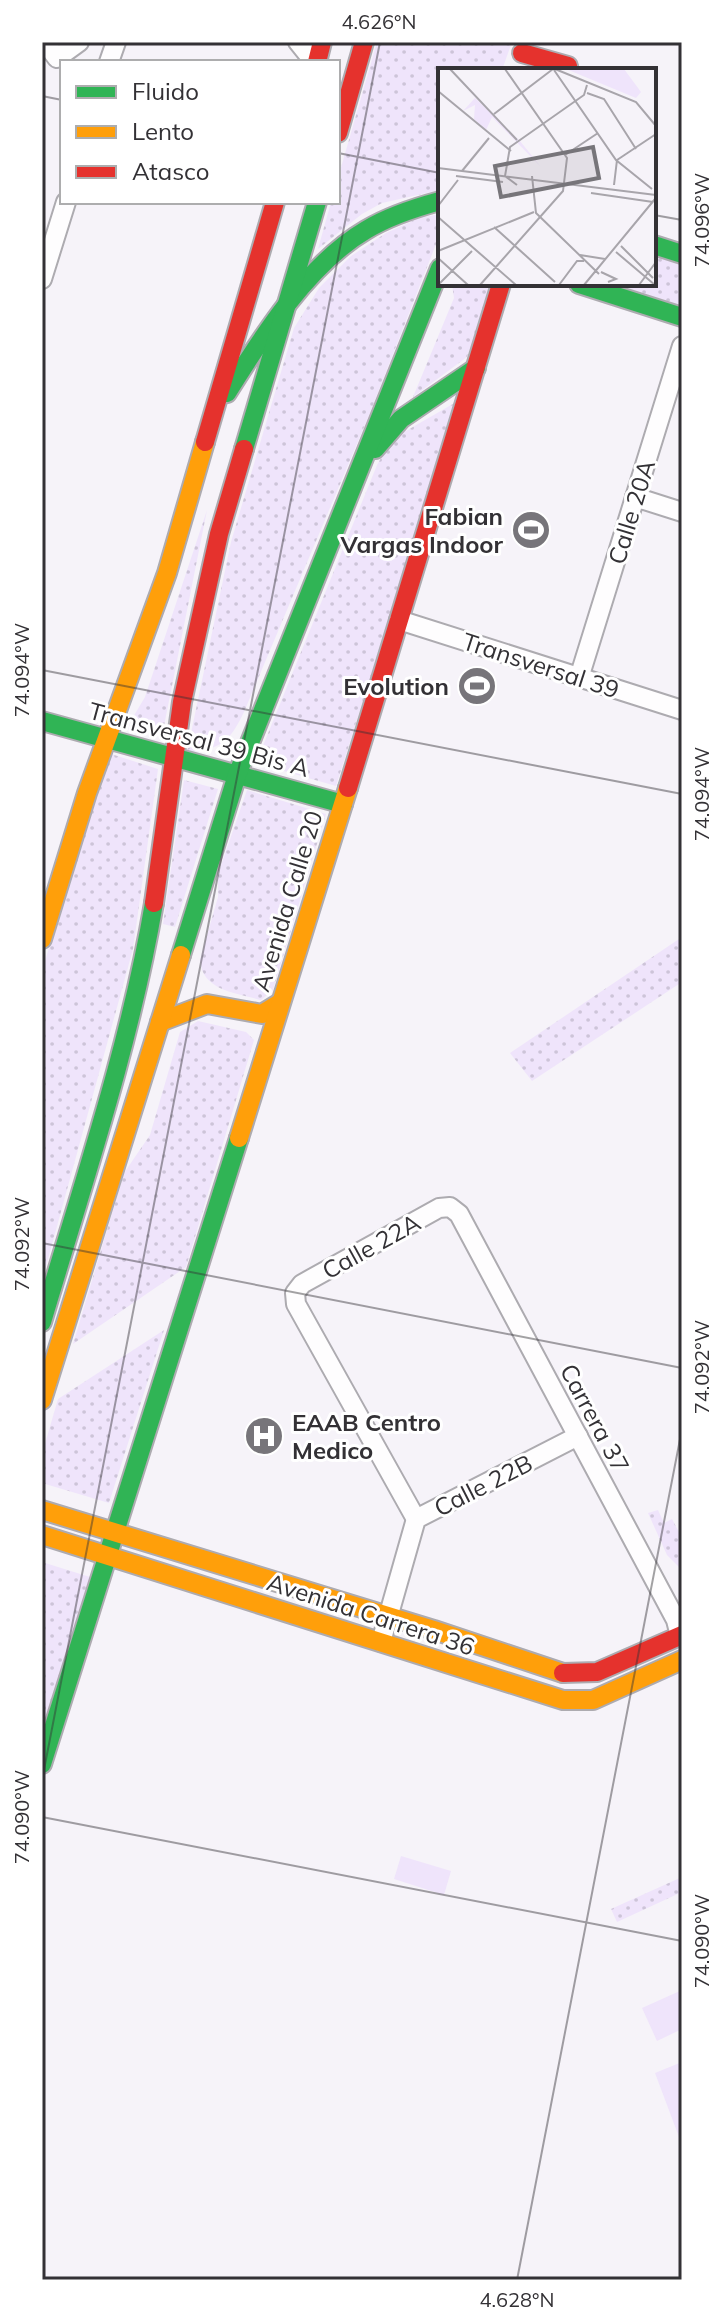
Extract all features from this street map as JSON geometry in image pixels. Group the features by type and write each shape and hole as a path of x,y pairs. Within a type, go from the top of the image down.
{"main road":[{"path":"340,126 364,42"},
{"path":"521,55 569,63"},
{"path":"219,534 214,415 239,374 308,279 345,242 380,221 438,201"},
{"path":"42,939 79,819 158,603 277,204"},
{"path":"42,1320 121,1052 144,961 194,642 219,534 316,204"},
{"path":"656,246 682,254"},
{"path":"42,1400 237,775 438,273"},
{"name":"Avenida Calle 20","path":"42,1764 343,804 500,286"},
{"path":"585,286 682,317"},
{"path":"360,468 401,419 476,368"},
{"name":"Transversal 39 Bis A","path":"95,714 117,713"},
{"name":"Transversal 39 Bis A","path":"42,721 343,804"},
{"path":"160,1022 199,1005 212,1004 257,1014 268,1012 280,1003"},
{"name":"Avenida Carrera 36","path":"42,1510 567,1674 597,1672 681,1639"},
{"name":"Avenida Carrera 36","path":"42,1535 541,1695 582,1701 607,1694 682,1660"}],"street":[{"path":"45,42 57,58 79,42"},
{"path":"298,42 313,60"},
{"path":"42,225 64,206"},
{"path":"42,279 64,206"},
{"name":"Calle 20A","path":"579,678 682,346"},
{"path":"635,497 682,512"},
{"name":"Transversal 39","path":"399,620 682,710"},
{"name":"Calle 22A","path":"416,1519 296,1304 295,1293 302,1284 444,1206 459,1214"},
{"name":"Carrera 37","path":"459,1214 676,1620 681,1639"},
{"name":"Calle 22B","path":"381,1642 416,1519 578,1436"}],"shaded area":[{"path":"377,42 512,42 503,68 438,68 438,190 382,203 362,214 318,249 330,204 340,204 340,171"},
{"path":"438,214 438,239 370,413 244,712 223,742 208,749 187,752 231,542 294,328 319,288 351,256 386,233 419,218"},
{"path":"656,257 682,265 682,306 621,286 656,286"},
{"path":"452,286 493,286 467,357 413,397 454,298"},
{"path":"458,401 336,786 256,763 377,465 392,439"},
{"path":"207,510 162,736 126,729 145,697"},
{"path":"108,753 158,769 133,949 42,1281 42,971"},
{"path":"184,780 218,789 175,927 163,924"},
{"path":"247,790 326,814 273,990 261,1000 214,984 202,970 200,960 218,897 218,874"},
{"path":"682,937 682,982 532,1081 510,1053"},
{"path":"198,1021 246,1032 254,1040 186,1267 73,1344 124,1173 150,1135 180,1032"},
{"path":"164,1330 109,1503 42,1483 42,1454 58,1399"},
{"path":"658,1510 664,1523 672,1519 682,1538 682,1570 667,1555 648,1513"},
{"path":"42,1562 90,1577 42,1730"},
{"path":"401,1856 451,1871 444,1895 394,1879"},
{"path":"682,1877 682,1892 617,1922 611,1909"},
{"path":"682,1990 682,2029 657,2041 642,2008"},
{"path":"682,2062 682,2145 655,2073"}],"traffic: fast":[{"path":"227,393 288,303 325,262 345,244 375,225 438,202"},
{"path":"244,449 316,204"},
{"path":"656,246 682,254"},
{"path":"181,955 237,775 438,273"},
{"path":"585,286 682,317"},
{"path":"375,449 401,419 476,368"},
{"path":"42,721 343,804"},
{"path":"42,1322 119,1061 154,903"},
{"path":"42,1764 239,1138"}],"traffic: slow":[{"path":"42,939 87,793 167,573 205,442"},
{"path":"239,1138 348,788"},
{"path":"42,1400 181,955"},
{"path":"160,1022 207,1004 262,1014 280,1003"},
{"path":"42,1510 434,1630 563,1673"},
{"path":"42,1535 563,1700 593,1700 682,1660"}],"traffic: jam":[{"path":"318,60 322,42"},
{"path":"340,126 364,42"},
{"path":"522,53 568,66"},
{"path":"205,442 274,204"},
{"path":"348,788 500,286"},
{"path":"154,903 182,702 219,534 244,449"},
{"path":"563,1673 597,1672 682,1635"}],"place":[{"name":"Fabian Vargas Indoor","path":"531,530"},
{"name":"Evolution","path":"477,686"},
{"name":"EAAB Centro Medico","path":"264,1436"}]}
